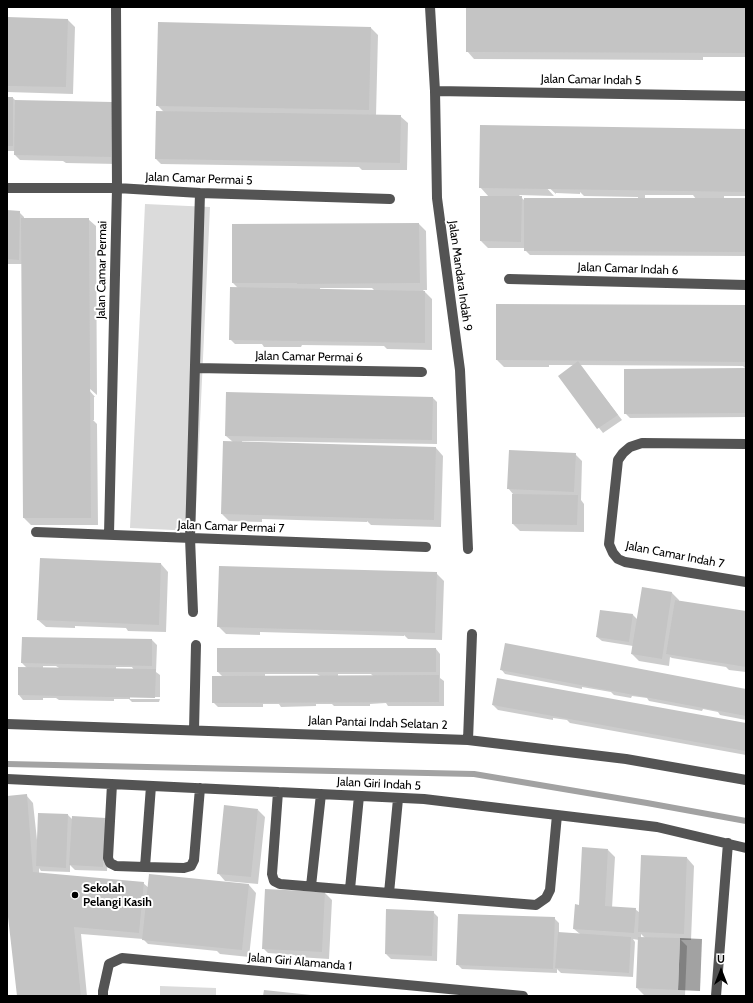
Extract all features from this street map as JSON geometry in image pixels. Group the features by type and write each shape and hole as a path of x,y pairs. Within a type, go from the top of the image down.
{"street":[{"name":"Jalan Camar Permai","path":"109,534 117,188 116,7"},
{"name":"Jalan Mandara Indah 9","path":"430,7 435,91 437,198 460,370 468,549"},
{"name":"Jalan Camar Indah 5","path":"435,91 746,96"},
{"name":"Jalan Camar Permai 5","path":"7,188 117,188 390,199"},
{"path":"193,612 190,538 200,192"},
{"name":"Jalan Camar Indah 6","path":"509,279 746,285"},
{"name":"Jalan Camar Permai 6","path":"195,368 422,372"},
{"name":"Jalan Camar Indah 7","path":"746,444 642,443 630,447 618,460 609,544 613,553 618,559 625,562 746,582"},
{"name":"Jalan Camar Permai 7","path":"36,532 426,547"},
{"path":"468,740 472,634"},
{"path":"194,730 196,645"},
{"name":"Jalan Pantai Indah Selatan 2","path":"7,724 468,740 626,759 746,780"},
{"name":"Jalan Giri Indah 5","path":"7,779 398,799 424,799 657,827 746,848"},
{"path":"112,784 108,858 110,863 116,866 145,868 184,868 192,866 194,860 200,788"},
{"path":"145,868 151,786"},
{"path":"278,792 272,874 274,881 280,884 350,890 536,904 546,898 550,890 557,815"},
{"path":"311,886 321,794"},
{"path":"350,890 359,796"},
{"path":"389,893 398,799"},
{"path":"716,996 728,843"},
{"name":"Jalan Giri Alamanda 1","path":"103,996 105,976 109,964 122,958 523,996"}],"shaded area":[{"path":"145,204 210,207 195,531 130,528"},
{"path":"680,938 702,939 700,991 678,990"},
{"path":"160,986 216,988 216,996 160,996"}],"building":[{"path":"466,7 746,7 746,53 466,52"},
{"path":"7,17 68,19 66,87 7,86"},
{"path":"158,22 371,27 369,110 156,106"},
{"path":"7,97 13,97 13,146 7,146"},
{"path":"15,100 112,102 111,157 14,155"},
{"path":"156,111 401,115 400,163 155,159"},
{"path":"480,125 746,129 746,192 479,188"},
{"path":"480,196 522,196 521,242 480,241"},
{"path":"524,198 746,198 746,252 524,251"},
{"path":"7,210 20,211 19,260 7,259"},
{"path":"21,218 89,218 91,518 23,518"},
{"path":"419,223 420,283 232,283 232,224"},
{"path":"230,287 425,291 425,343 229,340"},
{"path":"496,304 746,305 746,362 496,360"},
{"path":"578,361 618,415 597,429 558,376"},
{"path":"746,368 746,413 624,414 624,369"},
{"path":"226,392 433,397 432,440 225,436"},
{"path":"223,441 436,447 434,520 221,514"},
{"path":"509,450 576,453 574,492 507,489"},
{"path":"512,494 578,495 577,525 512,524"},
{"path":"40,558 161,563 159,625 37,620"},
{"path":"219,566 437,572 435,633 217,627"},
{"path":"642,587 672,592 662,659 631,654"},
{"path":"675,600 746,611 746,667 666,654"},
{"path":"600,610 633,614 629,642 596,637"},
{"path":"22,637 152,639 152,666 21,663"},
{"path":"505,643 746,689 746,716 500,670"},
{"path":"217,648 436,648 436,672 217,672"},
{"path":"18,667 156,669 155,698 18,695"},
{"path":"439,675 439,702 212,703 212,676"},
{"path":"497,678 746,723 745,751 492,705"},
{"name":"Sekolah Pelangi Kasih","path":"27,794 33,872 144,882 139,933 74,927 81,996 17,996 7,908 7,796"},
{"path":"224,805 258,809 251,877 217,874"},
{"path":"38,813 68,814 66,868 36,866"},
{"path":"72,816 106,818 103,867 69,865"},
{"path":"582,847 608,849 605,906 636,908 634,933 573,929 575,904 579,905"},
{"path":"641,855 687,857 684,934 638,932"},
{"path":"149,874 249,884 242,950 142,940"},
{"path":"265,889 325,892 322,952 262,949"},
{"path":"386,909 434,911 432,956 385,954"},
{"path":"458,914 555,917 553,969 456,965"},
{"path":"558,932 631,937 629,973 555,968"},
{"path":"638,937 680,938 678,990 636,988"},
{"path":"264,990 311,995 311,996 263,996"}],"waterway":[{"path":"7,764 474,774 746,821"}],"place":[{"name":"Sekolah Pelangi Kasih","path":"75,895"}]}
